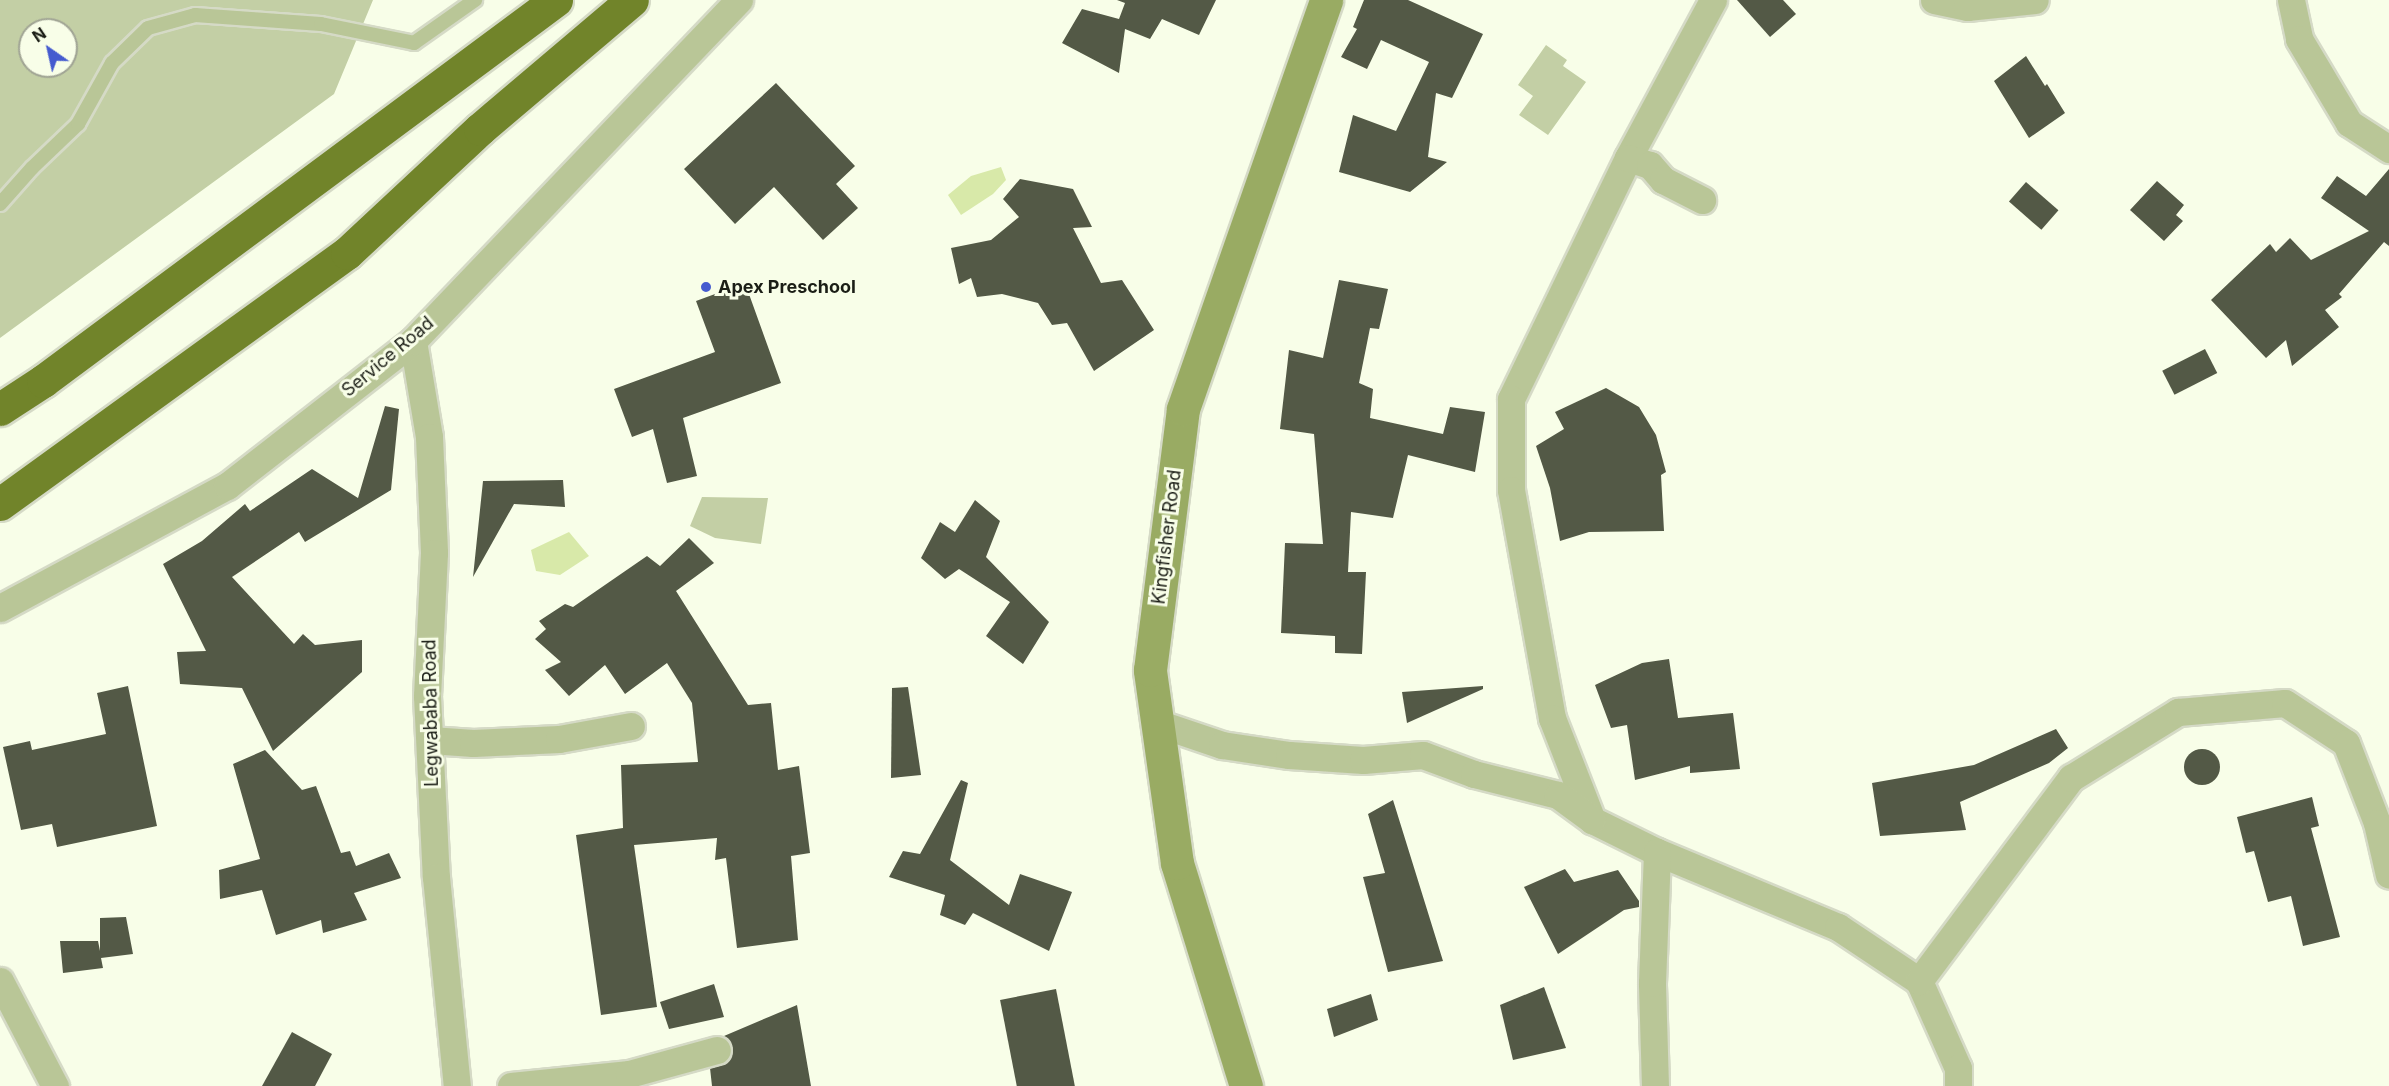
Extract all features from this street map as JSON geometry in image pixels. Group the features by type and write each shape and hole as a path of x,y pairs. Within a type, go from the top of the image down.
{"highway":[{"path":"0,409 43,381 556,0"},
{"path":"0,504 347,253 480,129 632,0"}],"street":[{"name":"Service Road","path":"0,608 227,486 413,341 739,0"},
{"name":"Kingfisher Road","path":"1246,1086 1177,863 1150,670 1183,409 1326,0"},
{"path":"1592,820 1552,718 1510,490 1511,399 1628,158 1713,0"},
{"path":"1934,0 1967,7 2035,0"},
{"path":"2291,0 2300,39 2349,123 2389,149"},
{"path":"1628,158 1650,165 1663,180 1702,200"},
{"name":"Legwababa Road","path":"413,341 429,437 434,553 427,696 436,877 457,1086"},
{"path":"1919,981 2070,778 2178,712 2285,703 2346,743 2377,823 2389,875"},
{"path":"1157,723 1222,745 1289,755 1363,760 1423,755 1474,774 1558,795 1592,820 1657,852 1838,927 1919,981 1958,1068 1958,1086"},
{"path":"430,740 473,743 559,739 631,726"},
{"path":"1655,1086 1652,983 1657,852"},
{"path":"0,981 55,1086"},
{"path":"511,1086 629,1074 717,1050"}],"lane":[{"path":"0,204 32,168 78,124 112,63 148,28 195,15 321,24 414,43 475,0"}],"shaded area":[{"path":"0,0 373,0 334,94 0,338"},
{"path":"1546,45 1567,60 1563,66 1586,82 1548,135 1519,115 1533,96 1518,85"},
{"path":"1001,167 1006,180 993,194 961,215 948,195 971,176"},
{"path":"702,497 768,498 761,544 715,538 690,526"},
{"path":"569,532 589,556 560,575 536,571 531,550"}],"building":[{"path":"1117,0 1216,0 1199,35 1162,19 1150,39 1125,29 1119,73 1062,43 1082,9 1119,19 1125,3"},
{"path":"1364,0 1408,0 1483,34 1452,98 1436,93 1428,157 1447,162 1410,192 1339,172 1353,115 1396,131 1429,62 1381,40 1367,69 1341,57 1357,29 1353,27"},
{"path":"1737,0 1783,0 1796,14 1770,37"},
{"path":"2026,56 2065,113 2029,138 1994,81"},
{"path":"776,83 855,166 836,184 858,208 823,240 774,187 735,224 684,169"},
{"path":"2389,169 2389,246 2384,242 2339,294 2342,297 2325,310 2339,327 2292,366 2286,340 2266,358 2211,300 2270,244 2276,252 2290,238 2311,260 2369,231 2321,198 2337,176 2366,196"},
{"path":"1020,179 1073,189 1092,227 1073,228 1101,283 1122,280 1154,330 1094,371 1067,323 1052,325 1038,303 1002,294 977,297 971,278 959,284 951,248 991,240 1019,217 1003,199"},
{"path":"2157,181 2184,205 2176,215 2183,221 2164,241 2130,210"},
{"path":"2026,182 2058,210 2041,230 2009,202"},
{"path":"1339,280 1388,289 1379,329 1370,328 1359,383 1373,389 1370,418 1443,434 1450,407 1485,412 1475,472 1408,455 1393,518 1351,512 1348,572 1366,572 1362,654 1335,653 1335,636 1281,633 1285,543 1323,544 1314,434 1280,429 1289,350 1323,358"},
{"path":"745,283 781,383 683,418 697,476 667,483 653,429 632,437 614,389 715,352 696,301"},
{"path":"2205,349 2217,373 2174,395 2162,371"},
{"path":"1606,388 1639,407 1656,435 1666,472 1661,475 1664,531 1589,532 1560,541 1550,488 1536,446 1564,429 1555,412"},
{"path":"385,406 399,409 391,490 305,542 299,532 232,577 294,644 303,634 315,645 362,640 362,672 273,751 242,688 180,684 177,652 206,651 163,564 202,541 245,504 250,511 312,469 358,498"},
{"path":"563,480 565,507 514,504 473,577 483,481"},
{"path":"975,500 1000,521 986,557 1049,622 1023,664 986,636 1010,602 959,569 945,579 921,558 940,522 955,532"},
{"path":"689,538 714,563 676,591 748,705 771,703 778,770 799,766 810,853 791,856 798,940 737,948 726,858 715,860 717,838 634,845 657,1007 601,1015 576,835 623,828 621,765 698,762 692,703 667,663 625,694 605,665 569,696 545,670 561,662 535,639 546,629 539,621 565,604 573,607 647,556 660,566"},
{"path":"1669,659 1678,718 1733,713 1740,769 1690,773 1690,766 1635,780 1627,725 1611,728 1595,685 1642,663"},
{"path":"128,686 157,826 57,847 52,824 21,830 3,747 30,741 32,750 106,734 97,693"},
{"path":"1483,686 1483,689 1407,723 1402,692"},
{"path":"908,687 921,775 891,778 892,688"},
{"path":"2056,729 2068,748 2049,763 1960,802 1966,830 1880,836 1872,783 1974,765"},
{"path":"2202,749 2215,754 2220,767 2215,780 2202,785 2189,780 2184,767 2189,754"},
{"path":"265,750 302,790 316,786 341,853 350,851 356,866 389,853 401,878 354,893 367,920 323,933 321,920 276,935 262,890 220,899 219,870 260,859 233,764"},
{"path":"961,780 968,783 950,860 1009,905 1020,874 1072,892 1049,951 973,913 965,925 940,915 945,895 889,877 903,851 920,854"},
{"path":"2312,797 2319,826 2311,828 2340,937 2303,946 2291,896 2268,902 2254,851 2246,853 2237,817"},
{"path":"1393,800 1443,961 1388,972 1363,877 1385,873 1368,814"},
{"path":"1565,869 1574,882 1618,870 1639,901 1639,907 1624,910 1558,954 1524,887"},
{"path":"126,917 133,954 101,958 103,968 63,973 60,941 98,941 100,951 100,918"},
{"path":"714,984 724,1017 669,1029 660,1002"},
{"path":"1544,987 1566,1048 1513,1060 1500,1005"},
{"path":"1056,989 1075,1086 1017,1086 1000,1000"},
{"path":"1371,994 1378,1020 1334,1037 1327,1009"},
{"path":"797,1005 811,1086 712,1086 710,1068 728,1061 732,1053 732,1045 724,1036"},
{"path":"292,1032 332,1054 315,1086 262,1086"}],"place":[{"name":"Apex Preschool","path":"706,287"}]}
